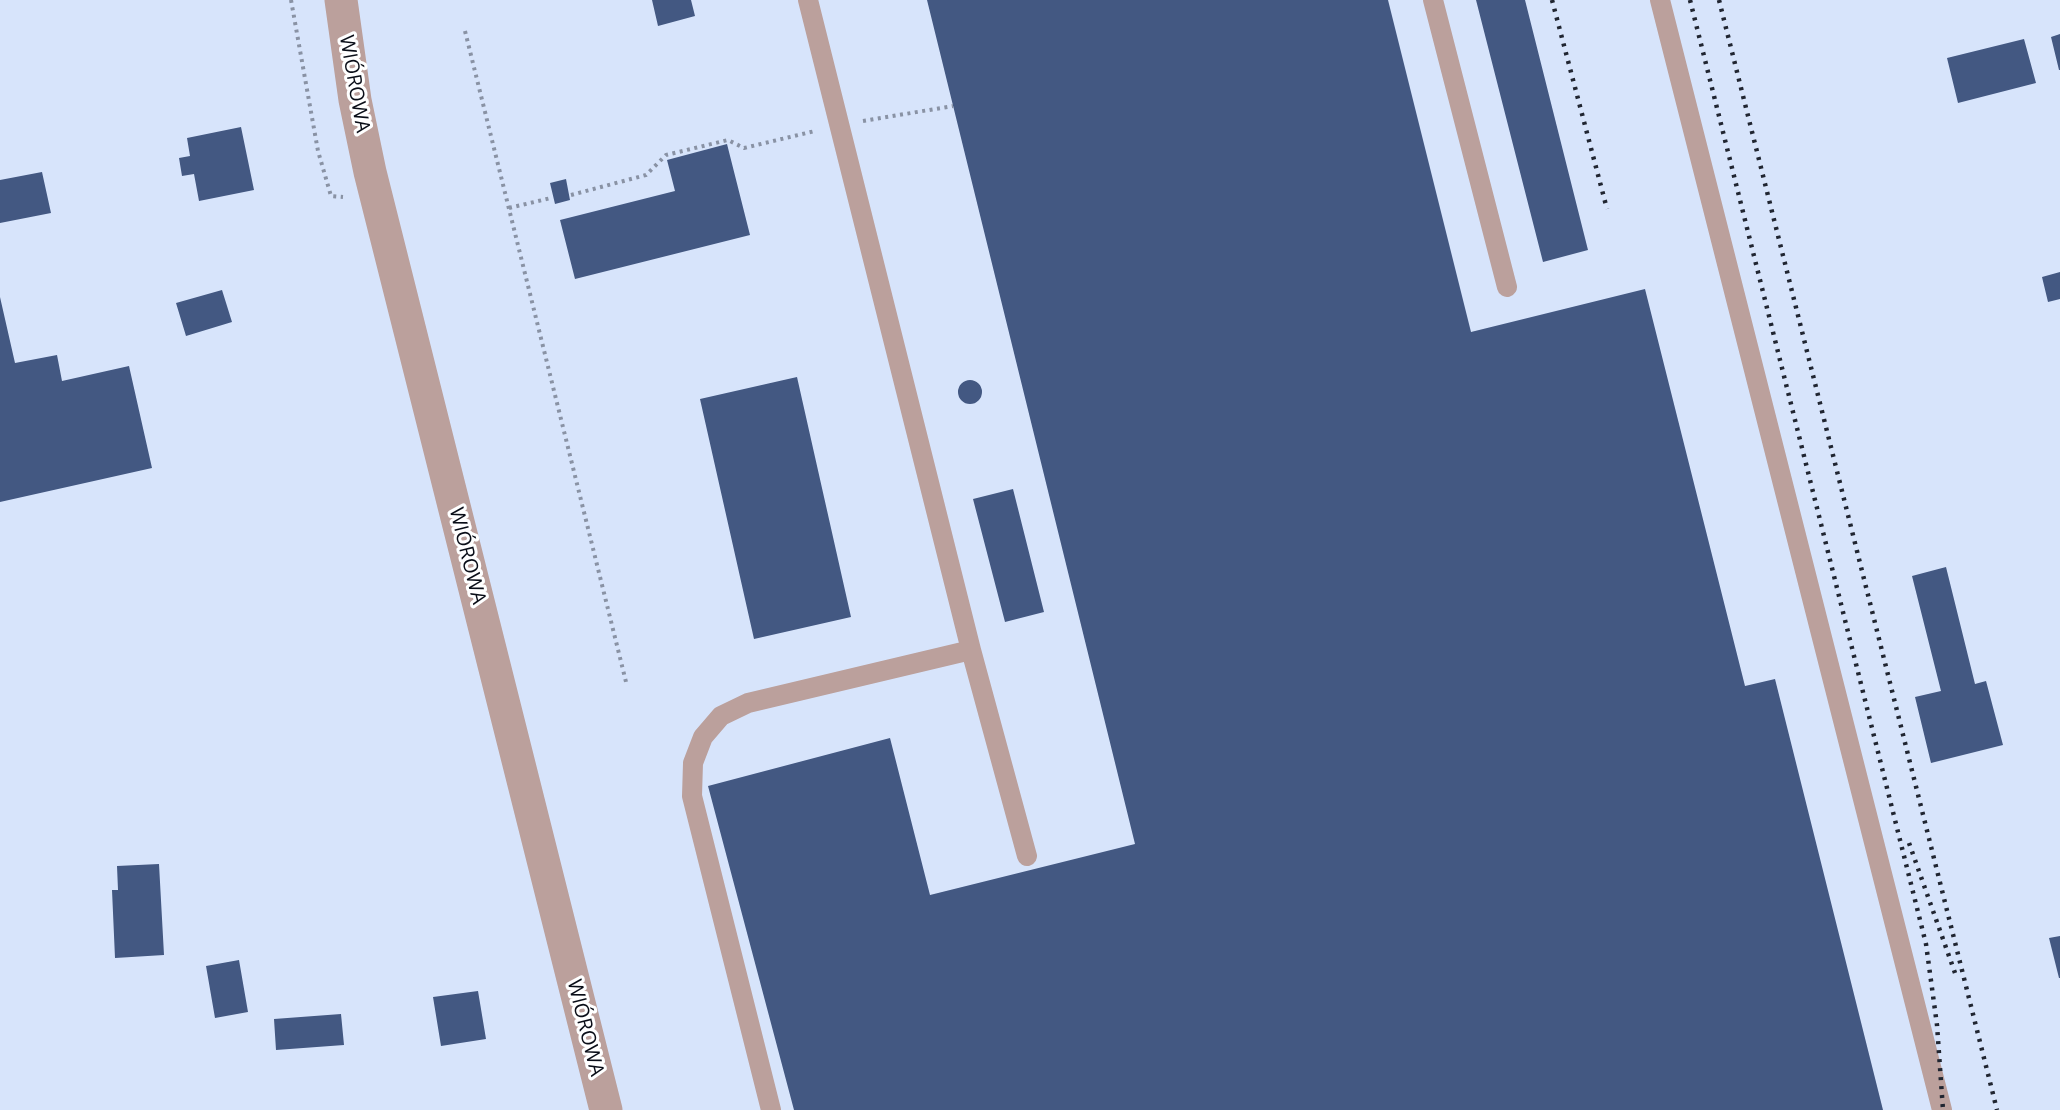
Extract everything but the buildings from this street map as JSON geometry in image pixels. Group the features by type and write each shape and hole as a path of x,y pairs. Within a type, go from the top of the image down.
{"street":[{"name":"WIÓROWA","path":"341,0 355,100 376,198 606,1110"}],"lane":[{"path":"808,0 971,650 1027,856"},
{"path":"1434,0 1507,288"},
{"path":"1660,0 1942,1110"},
{"path":"771,1110 692,796 693,763 703,737 721,716 748,703 971,650"}],"path":[{"path":"291,0 318,151 331,196 376,198"},
{"path":"465,31 627,686"},
{"path":"572,195 646,176 666,155 728,140 744,148 840,125 953,106"},
{"path":"509,208 551,198"}],"railway":[{"path":"1552,0 1607,209"},
{"path":"1690,0 1926,944 1937,1025 1943,1110"},
{"path":"1719,0 1997,1110"},
{"path":"1909,843 1955,973"}]}
